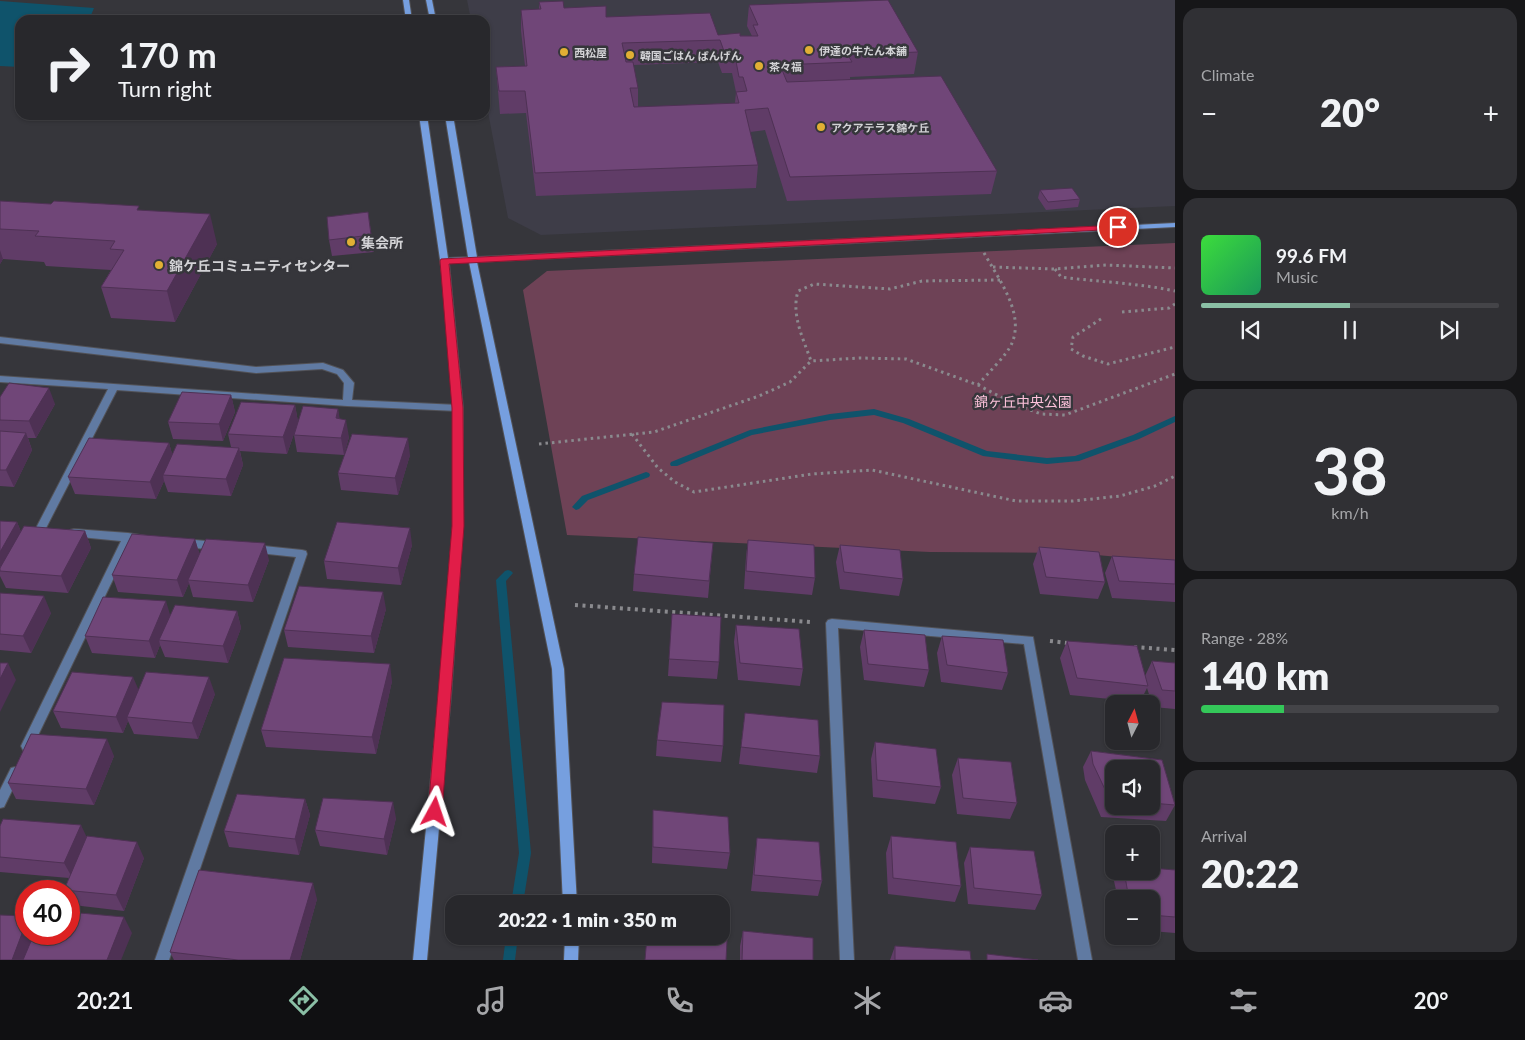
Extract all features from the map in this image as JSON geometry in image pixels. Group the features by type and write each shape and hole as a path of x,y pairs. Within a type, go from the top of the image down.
{"street":[{"path":"406,0 408,15"},
{"path":"429,0 432,15"},
{"path":"420,960 445,696 458,526 458,408 444,261 424,120"},
{"path":"450,120 473,258 504,416 558,669 570,895"},
{"path":"444,261 473,258 1175,225"},
{"path":"0,340 256,370 323,366 340,372 349,383 347,402"},
{"path":"0,379 458,408"},
{"path":"114,387 45,530 157,540"},
{"path":"0,803 128,537"},
{"path":"176,542 225,546"},
{"path":"162,960 302,554 244,548"},
{"path":"847,960 832,623 1029,640 1085,960"},
{"path":"571,960 572,945"}],"path":[{"path":"978,385 1012,344 1016,325 1011,302 979,244"},
{"path":"993,267 1054,269 1106,265 1175,268"},
{"path":"1054,269 1062,277 1105,283 1152,286 1175,291"},
{"path":"810,361 794,299 798,291 814,284 890,288 922,281 1000,280"},
{"path":"1122,312 1170,308 1175,304"},
{"path":"1101,319 1073,338 1071,348 1083,356 1108,364 1175,347"},
{"path":"539,444 654,432 759,396 790,382 810,361 860,358 906,359 978,385 1012,403 1041,414 1065,415 1175,374"},
{"path":"632,434 650,460 678,486 694,492 812,474 872,470 1016,501 1073,500 1120,496 1155,486 1175,476"},
{"path":"575,605 832,623"},
{"path":"1029,640 1078,643"},
{"path":"1126,647 1175,650"}],"shaded area":[{"path":"467,0 1175,0 1175,206 541,235 508,218 490,120 490,15 470,15"}],"green space":[{"name":"錦ヶ丘中央公園","path":"1175,243 1175,562 1074,553 930,552 567,535 523,290 547,271"}],"water":[{"path":"0,1 94,8 91,15 15,15 15,67 0,66"}],"building":[{"path":"888,0 918,52 848,55 852,62 780,65 787,82 941,76 997,171 790,177 768,108 745,110 758,165 535,173 525,91 499,91 496,67 527,66 521,10 541,9 539,2 563,1 564,8 606,6 606,17 710,13 718,35 740,33 740,36 758,36 753,25 758,25 749,5","holes":["720,40 724,51 734,51 739,77 743,77 747,91 736,92 739,103 634,107 630,88 638,88 633,62 626,62 622,43"]},
{"path":"1072,188 1080,199 1048,202 1040,190"},
{"path":"0,201 51,204 54,201 139,206 137,210 210,214 167,291 101,287 124,250 110,249 115,241 35,236 39,231 0,229"},
{"path":"368,212 371,235 329,240 327,217"},
{"path":"9,383 49,388 29,421 0,420 0,397"},
{"path":"182,392 231,395 219,424 168,422"},
{"path":"241,402 295,405 283,437 228,434"},
{"path":"303,406 338,409 336,418 346,420 341,438 294,435"},
{"path":"0,431 26,433 6,470 0,470"},
{"path":"352,434 408,438 395,478 338,473"},
{"path":"89,438 169,443 150,482 68,477"},
{"path":"177,444 239,448 226,479 163,475"},
{"path":"0,521 17,522 0,552"},
{"path":"337,522 410,528 398,568 324,561"},
{"path":"24,526 85,531 61,576 0,571"},
{"path":"132,534 195,539 177,580 112,575"},
{"path":"638,537 713,543 709,581 634,574"},
{"path":"206,539 265,543 248,585 188,580"},
{"path":"748,540 814,545 815,578 746,571"},
{"path":"840,545 900,550 903,579 844,572"},
{"path":"1039,547 1099,552 1105,582 1046,577"},
{"path":"1112,556 1175,560 1175,584 1119,581"},
{"path":"299,586 383,592 371,636 284,630"},
{"path":"0,593 44,596 23,636 0,634"},
{"path":"103,597 166,601 149,641 85,636"},
{"path":"175,605 237,611 223,646 159,640"},
{"path":"672,614 721,617 719,662 669,659"},
{"path":"736,625 799,629 803,669 740,663"},
{"path":"864,630 925,635 929,670 868,664"},
{"path":"942,636 1003,640 1008,673 947,665"},
{"path":"1067,641 1137,646 1148,686 1077,678"},
{"path":"284,658 390,664 372,737 261,730"},
{"path":"1152,661 1175,663 1175,691 1162,690"},
{"path":"0,663 8,663 0,679"},
{"path":"72,672 133,677 116,717 53,711"},
{"path":"146,672 209,677 192,723 127,717"},
{"path":"662,702 724,705 723,746 657,740"},
{"path":"745,713 818,720 820,756 741,747"},
{"path":"31,734 107,739 86,789 8,783"},
{"path":"875,742 936,749 941,787 877,780"},
{"path":"1091,751 1162,760 1175,805 1160,804 1160,760 1105,760 1105,789 1093,764"},
{"path":"958,758 1011,762 1017,803 963,798"},
{"path":"237,794 305,799 295,839 224,831"},
{"path":"323,798 393,802 384,839 315,830"},
{"path":"653,810 728,817 730,853 653,847"},
{"path":"3,819 81,825 64,863 0,857 0,826"},
{"path":"87,836 137,842 116,895 80,892 80,880 68,880"},
{"path":"891,836 956,842 961,886 893,878"},
{"path":"757,838 819,842 822,881 754,875"},
{"path":"970,847 1034,851 1042,895 974,888"},
{"path":"1160,869 1175,870 1175,917 1160,916 1160,890 1127,890 1126,880 1160,880"},
{"path":"199,870 313,883 290,960 238,960 170,952"},
{"path":"80,913 124,917 107,960 23,960 29,945 80,945"},
{"path":"0,915 15,916 15,945 18,945 12,960 0,960"},
{"path":"743,931 813,938 813,960 742,960"},
{"path":"646,945 727,945 726,960 645,960"},
{"path":"895,946 970,951 971,960 895,960"},
{"path":"987,954 1038,960 987,960"}],"waterway":[{"path":"674,464 750,433 830,417 874,412 906,421 986,454 1047,461 1076,459 1136,437 1175,419"},
{"path":"576,507 585,498 646,475"},
{"path":"508,573 501,580 525,853 518,895"},
{"path":"509,960 511,945"}],"place":[{"name":"伊達の牛たん本舗","path":"809,50"},
{"name":"西松屋","path":"564,52"},
{"name":"韓国ごはん ばんげん","path":"630,55"},
{"name":"茶々福","path":"759,66"},
{"name":"アクアテラス錦ケ丘","path":"821,127"},
{"name":"集会所","path":"351,242"},
{"name":"錦ケ丘コミュニティセンター","path":"159,265"}],"route":[{"path":"435,812 458,526 458,408 448,287 444,261 473,258 1118,227"}]}
